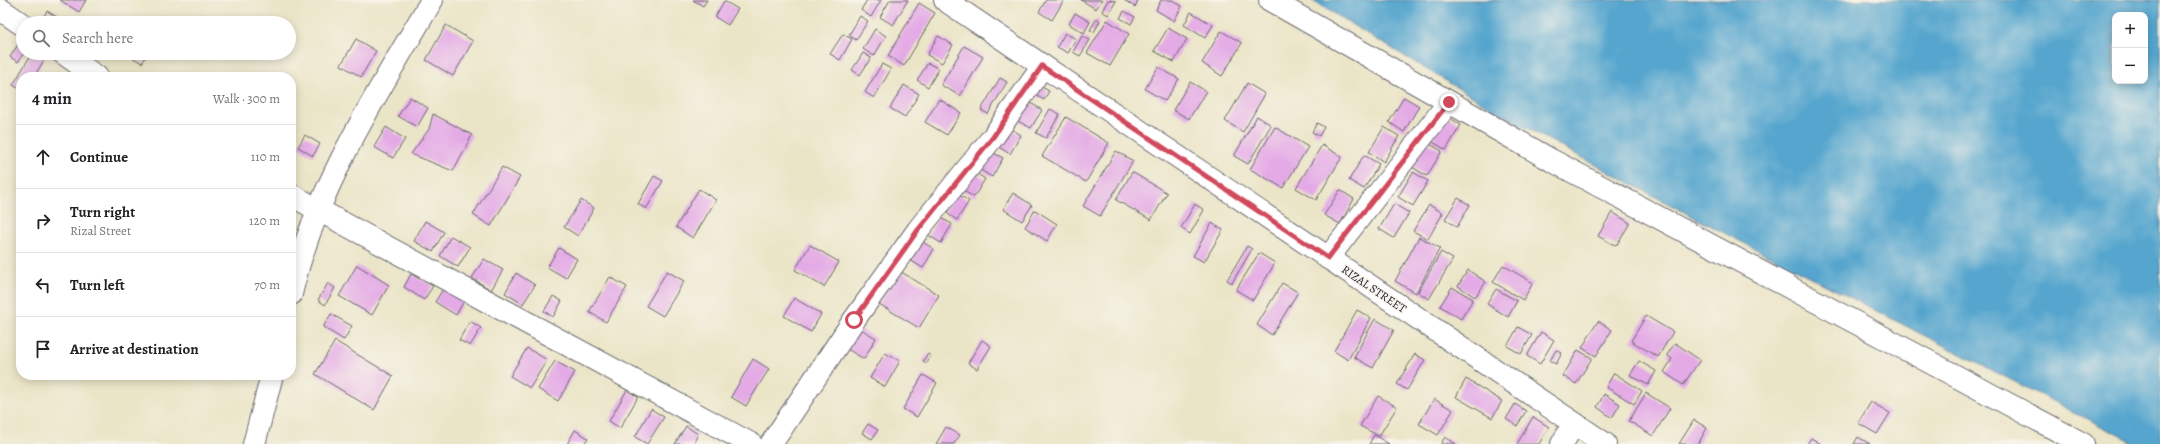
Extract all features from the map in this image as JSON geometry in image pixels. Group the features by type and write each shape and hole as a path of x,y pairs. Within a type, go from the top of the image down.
{"street":[{"path":"296,271 298,262 355,130 432,0"},
{"name":"RIZAL STREET","path":"945,0 1605,444"},
{"path":"1270,0 1565,167 2083,444"},
{"path":"0,9 16,20"},
{"path":"73,60 90,72"},
{"path":"771,444 854,320 909,243 993,137 1042,66"},
{"path":"1328,258 1449,102"},
{"path":"296,198 751,444"},
{"path":"254,444 271,380"},
{"path":"1562,444 1574,423"}],"water":[{"path":"1311,0 2160,0 2160,444 2136,444 1697,219 1506,117"}],"building":[{"path":"60,0 86,0 79,12"},
{"path":"693,0 707,0 703,6"},
{"path":"867,0 881,0 871,17 861,10"},
{"path":"890,0 908,0 893,25 880,17"},
{"path":"1046,0 1064,0 1052,20 1039,12"},
{"path":"1081,0 1102,0 1096,9"},
{"path":"1108,0 1116,1 1108,15 1102,11"},
{"path":"1124,0 1138,0 1135,7"},
{"path":"1161,0 1172,0 1182,6 1174,21 1156,10"},
{"path":"724,1 738,9 728,25 715,17"},
{"path":"919,3 935,13 904,66 888,56"},
{"path":"47,11 55,16 44,16"},
{"path":"1124,11 1135,17 1131,24 1120,18"},
{"path":"1191,12 1213,25 1205,38 1184,25"},
{"path":"1075,13 1090,22 1084,33 1069,24"},
{"path":"860,16 868,21 856,40 849,35"},
{"path":"1097,18 1100,21 1094,32 1090,30"},
{"path":"1107,20 1129,34 1110,66 1087,53"},
{"path":"446,25 473,41 453,76 426,60"},
{"path":"1168,28 1187,39 1174,62 1154,51"},
{"path":"875,29 886,36 874,56 863,49"},
{"path":"1221,31 1242,43 1222,76 1202,63"},
{"path":"1065,33 1076,39 1068,53 1057,47"},
{"path":"843,34 852,39 840,60 830,54"},
{"path":"938,36 953,45 942,63 927,55"},
{"path":"1082,36 1090,40 1080,56 1073,52"},
{"path":"356,39 376,51 361,77 341,65"},
{"path":"964,46 983,57 960,96 941,85"},
{"path":"16,48 16,60 19,60 18,62 10,57"},
{"path":"863,53 871,58 860,75 852,70"},
{"path":"28,60 44,60 37,72 21,72"},
{"path":"137,60 144,60 142,63"},
{"path":"928,63 939,69 928,87 917,80"},
{"path":"882,64 891,69 874,98 865,92"},
{"path":"1158,67 1179,79 1165,101 1145,89"},
{"path":"1000,78 1007,82 988,114 981,110"},
{"path":"16,80 16,87 13,85"},
{"path":"1190,82 1206,91 1189,119 1173,110"},
{"path":"1247,83 1265,94 1243,132 1225,121"},
{"path":"904,85 919,94 905,117 890,108"},
{"path":"1038,85 1049,91 1044,100 1032,93"},
{"path":"410,97 428,108 417,127 398,116"},
{"path":"1404,97 1419,106 1404,132 1389,122"},
{"path":"939,99 961,113 947,135 925,122"},
{"path":"1029,102 1042,110 1031,128 1018,121"},
{"path":"1050,109 1060,114 1046,138 1036,133"},
{"path":"433,114 472,135 453,171 411,154 429,129"},
{"path":"1445,115 1461,125 1446,150 1431,141"},
{"path":"1257,116 1271,125 1248,164 1234,156"},
{"path":"1066,117 1109,143 1086,182 1042,156"},
{"path":"1317,123 1324,127 1319,136 1312,132"},
{"path":"386,127 405,139 393,158 374,147"},
{"path":"1008,127 1021,135 1010,154 997,146"},
{"path":"1275,127 1308,147 1283,188 1250,169"},
{"path":"1384,127 1399,136 1384,162 1369,152"},
{"path":"305,135 320,144 313,156 298,147"},
{"path":"1426,142 1442,151 1427,176 1412,167"},
{"path":"1322,145 1342,157 1316,200 1296,188"},
{"path":"990,151 1003,158 992,177 979,169"},
{"path":"1116,151 1133,161 1100,216 1083,206"},
{"path":"1364,155 1379,164 1364,189 1349,180"},
{"path":"502,167 520,177 491,226 473,215"},
{"path":"973,171 985,179 974,197 962,190"},
{"path":"1132,172 1167,193 1151,220 1116,200"},
{"path":"1413,172 1428,181 1413,206 1398,197"},
{"path":"654,176 663,181 646,209 638,204"},
{"path":"699,189 716,200 693,238 676,227"},
{"path":"1340,190 1354,199 1340,224 1324,215"},
{"path":"956,193 969,201 957,220 945,212"},
{"path":"1013,193 1032,205 1022,221 1003,209"},
{"path":"1458,198 1470,205 1457,227 1445,219"},
{"path":"581,200 594,208 578,236 564,227"},
{"path":"1195,204 1204,210 1190,234 1181,228"},
{"path":"1394,204 1409,213 1394,238 1379,229"},
{"path":"1429,205 1443,213 1428,239 1413,231"},
{"path":"1035,210 1057,224 1047,241 1025,227"},
{"path":"1612,212 1630,223 1616,246 1598,236"},
{"path":"939,217 952,224 941,243 928,235"},
{"path":"425,221 444,232 433,252 414,241"},
{"path":"1212,223 1223,230 1204,262 1193,256"},
{"path":"451,236 470,247 458,267 440,256"},
{"path":"1419,237 1440,248 1416,293 1395,281"},
{"path":"921,241 934,249 923,268 910,260"},
{"path":"810,245 839,262 824,287 795,270"},
{"path":"1247,246 1252,249 1232,283 1227,280"},
{"path":"559,248 577,259 566,278 547,267"},
{"path":"1441,252 1453,259 1429,299 1418,292"},
{"path":"1259,253 1275,263 1253,300 1236,290"},
{"path":"484,259 503,270 491,290 472,278"},
{"path":"357,265 389,285 372,315 339,296"},
{"path":"1503,265 1533,283 1523,300 1493,282"},
{"path":"898,270 939,295 919,328 879,304"},
{"path":"1468,270 1486,282 1475,297 1458,286"},
{"path":"667,271 684,281 663,316 646,306"},
{"path":"516,273 535,285 523,304 505,293"},
{"path":"411,274 433,286 424,300 404,287"},
{"path":"610,277 627,287 606,322 589,312"},
{"path":"328,283 335,288 325,305 318,300"},
{"path":"1282,283 1298,292 1272,335 1257,325"},
{"path":"1452,287 1473,299 1461,319 1440,306"},
{"path":"443,289 464,301 456,315 435,302"},
{"path":"1496,289 1517,301 1508,317 1487,304"},
{"path":"553,296 562,301 553,317 544,311"},
{"path":"794,298 821,314 811,332 784,316"},
{"path":"1357,310 1371,318 1348,360 1334,351"},
{"path":"331,314 352,326 344,340 323,327"},
{"path":"1646,316 1673,332 1658,357 1631,341"},
{"path":"1375,319 1394,330 1373,368 1354,357"},
{"path":"470,321 481,328 470,346 459,340"},
{"path":"1598,321 1612,330 1596,356 1582,348"},
{"path":"1518,327 1532,335 1521,354 1507,346"},
{"path":"859,328 876,338 864,359 847,349"},
{"path":"1541,332 1554,340 1540,364 1527,356"},
{"path":"982,340 991,346 977,369 968,363"},
{"path":"335,341 393,376 374,410 315,374"},
{"path":"1675,343 1700,360 1683,385 1664,372 1672,359 1667,355"},
{"path":"527,348 547,360 530,388 510,376"},
{"path":"1556,350 1562,353 1556,364 1550,361"},
{"path":"1578,350 1592,358 1576,384 1563,376"},
{"path":"885,353 900,361 885,387 870,378"},
{"path":"928,354 931,356 927,363 923,361"},
{"path":"1415,354 1425,360 1407,390 1397,384"},
{"path":"753,359 769,369 746,406 731,397"},
{"path":"555,361 575,372 558,401 538,389"},
{"path":"1639,361 1656,371 1648,385 1630,375"},
{"path":"1614,373 1642,391 1634,404 1606,387"},
{"path":"923,375 937,383 917,417 903,409"},
{"path":"1466,379 1502,401 1492,418 1456,397"},
{"path":"627,390 638,397 620,428 609,421"},
{"path":"1646,393 1670,408 1653,436 1629,421"},
{"path":"1604,394 1620,404 1612,418 1597,407"},
{"path":"1378,396 1397,407 1379,436 1360,426"},
{"path":"1434,399 1453,410 1438,435 1419,424"},
{"path":"1871,402 1890,413 1877,434 1858,423"},
{"path":"1515,404 1526,411 1517,426 1506,419"},
{"path":"651,409 664,417 647,444 635,437"},
{"path":"1533,417 1549,427 1539,444 1517,444"},
{"path":"1694,420 1707,428 1698,444 1679,444"},
{"path":"868,424 878,430 872,439 862,433"},
{"path":"686,426 698,434 693,444 675,444"},
{"path":"946,427 960,435 954,444 936,444"},
{"path":"575,430 588,438 584,444 567,444"},
{"path":"1374,435 1389,444 1369,444"},
{"path":"1445,437 1456,444 1441,444"},
{"path":"1858,437 1870,444 1854,444"},
{"path":"1811,438 1821,444 1807,444"}],"route":[{"path":"854,320 918,230 993,137 1042,66 1328,258 1449,102"}]}
